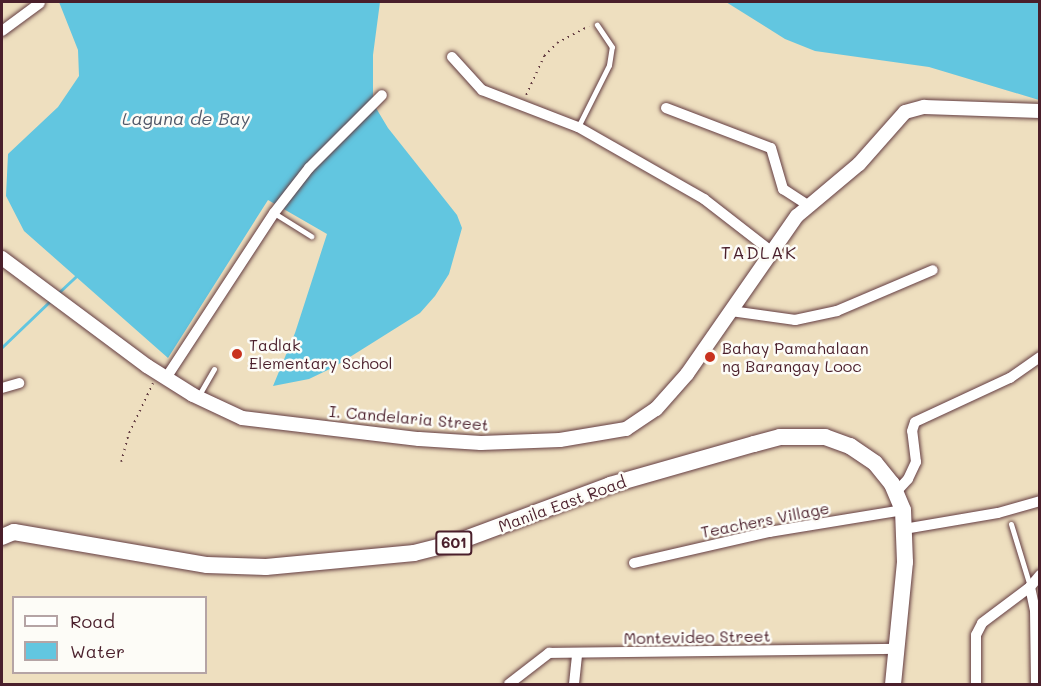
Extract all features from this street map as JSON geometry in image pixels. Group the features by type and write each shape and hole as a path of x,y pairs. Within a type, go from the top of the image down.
{"main road":[{"name":"Manila East Road","path":"8,534 207,565 266,567 414,553 437,549 610,485 780,437 825,437 850,446 875,463 896,493 903,510 905,562 893,684"}],"street":[{"path":"2,31 40,3"},
{"path":"452,57 482,90 524,104 578,128 704,199 771,251"},
{"path":"162,375 274,213 309,168 382,95"},
{"name":"I. Candelaria Street","path":"2,258 54,300 162,375 198,397 242,418 419,439 515,441 605,433 626,429 656,409 687,374 771,251 809,206 859,164 905,112 924,107 1040,111"},
{"path":"666,108 771,148 783,189 809,206"},
{"path":"731,311 803,319 837,311 933,270"},
{"path":"896,493 908,479 916,462 912,431 915,422 1010,378 1040,357"},
{"path":"2,388 19,383"},
{"path":"904,528 998,513 1040,501"},
{"name":"Teachers Village","path":"634,563 769,532 903,510"},
{"path":"976,684 976,634 982,623 1030,587 1040,575"},
{"path":"1030,587 1035,610 1036,684"},
{"name":"Montevideo Street","path":"509,684 549,653 897,649"},
{"path":"574,684 577,653"}],"lane":[{"path":"578,128 609,65 612,47 597,25"},
{"path":"274,213 311,236"},
{"path":"198,397 214,369"},
{"path":"1011,524 1030,587"}],"path":[{"path":"524,104 544,56 557,43 597,25"},
{"path":"121,462 129,433 162,375"}],"water":[{"name":"Laguna de Bay","path":"59,2 380,2 373,55 373,103 388,128 457,215 462,228 449,274 435,296 420,313 334,367 309,379 273,386 295,333 327,234 268,200 168,358 24,231 6,196 8,154 58,107 79,76 78,50"},
{"path":"726,2 1039,2 1039,100 929,67 815,51 785,39"}],"waterway":[{"path":"57,294 76,276"},
{"path":"2,347 52,299"}],"place":[{"name":"Tadlak Elementary School","path":"237,354"},
{"name":"Bahay Pamahalaan ng Barangay Looc","path":"710,357"}],"district":[{"name":"TADLAK","path":"759,252"}]}
